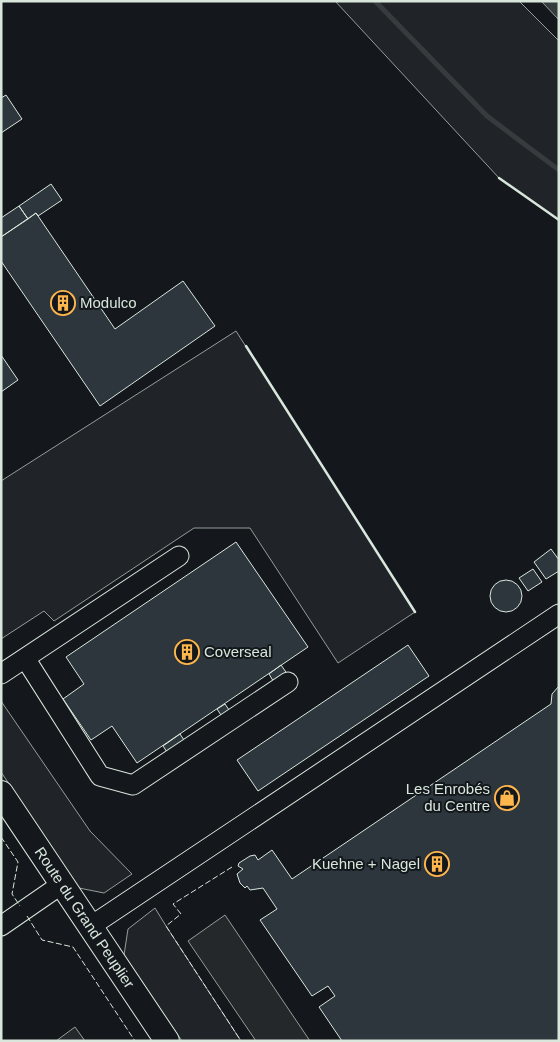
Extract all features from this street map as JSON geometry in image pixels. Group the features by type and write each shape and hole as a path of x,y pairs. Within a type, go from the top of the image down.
{"main road":[{"name":"Route du Grand Peuplier","path":"1,793 167,1041"}],"lane":[{"path":"1,674 179,556"},
{"path":"91,926 559,614"},
{"path":"25,658 100,776 132,785 288,682"},
{"path":"1,926 62,884"}],"shaded area":[{"path":"335,1 519,1 559,41 559,220 499,178"},
{"path":"541,1 559,1 559,20"},
{"path":"236,331 415,612 338,663 250,528 194,528 54,621 44,611 1,639 1,481"},
{"path":"1,701 90,831 132,874 104,893 79,888 1,772"},
{"path":"155,908 241,1041 182,1041 124,955 128,929"},
{"path":"225,915 310,1041 256,1041 188,941"},
{"path":"75,1027 85,1041 56,1041"}],"building":[{"path":"6,95 22,119 1,133 1,98"},
{"path":"51,184 62,200 38,216 36,213 28,219 19,206"},
{"path":"19,206 28,219 1,237 1,218"},
{"name":"Modulco","path":"36,213 115,329 183,281 215,326 100,406 1,261 1,237"},
{"path":"1,355 18,380 1,392"},
{"name":"Coverseal","path":"236,542 308,647 137,763 112,726 91,740 63,699 84,684 66,657"},
{"path":"551,549 559,560 559,571 546,579 534,562"},
{"path":"533,569 542,582 528,591 519,578"},
{"path":"506,580 517,585 522,596 517,607 506,612 495,607 490,596 495,585"},
{"path":"408,645 429,676 258,791 237,760"},
{"path":"281,665 288,675 275,684 269,674"},
{"name":"Kuehne + Nagel","path":"559,686 559,1041 342,1041 319,1007 335,996 328,986 312,996 260,920 277,909 263,888 250,890 247,886 245,888 240,883 237,874 243,869 238,866 239,863 255,855 258,860 272,850 292,879 551,704 552,694"},
{"path":"225,704 233,716 225,721 217,709"},
{"path":"180,734 188,746 171,758 163,746"}],"waterway":[{"path":"375,1 487,116 559,170"}],"fence":[{"path":"1,837 18,862 12,894 20,906"},
{"path":"232,867 173,904 181,914 166,926 241,1041"},
{"path":"27,916 42,940 73,947 135,1041"}],"wall":[{"path":"499,178 559,220"},
{"path":"246,346 415,612"}],"place":[{"name":"Modulco","path":"63,303"},
{"name":"Coverseal","path":"187,652"},
{"name":"Les Enrobés du Centre","path":"507,798"},
{"name":"Kuehne + Nagel","path":"437,864"}]}
